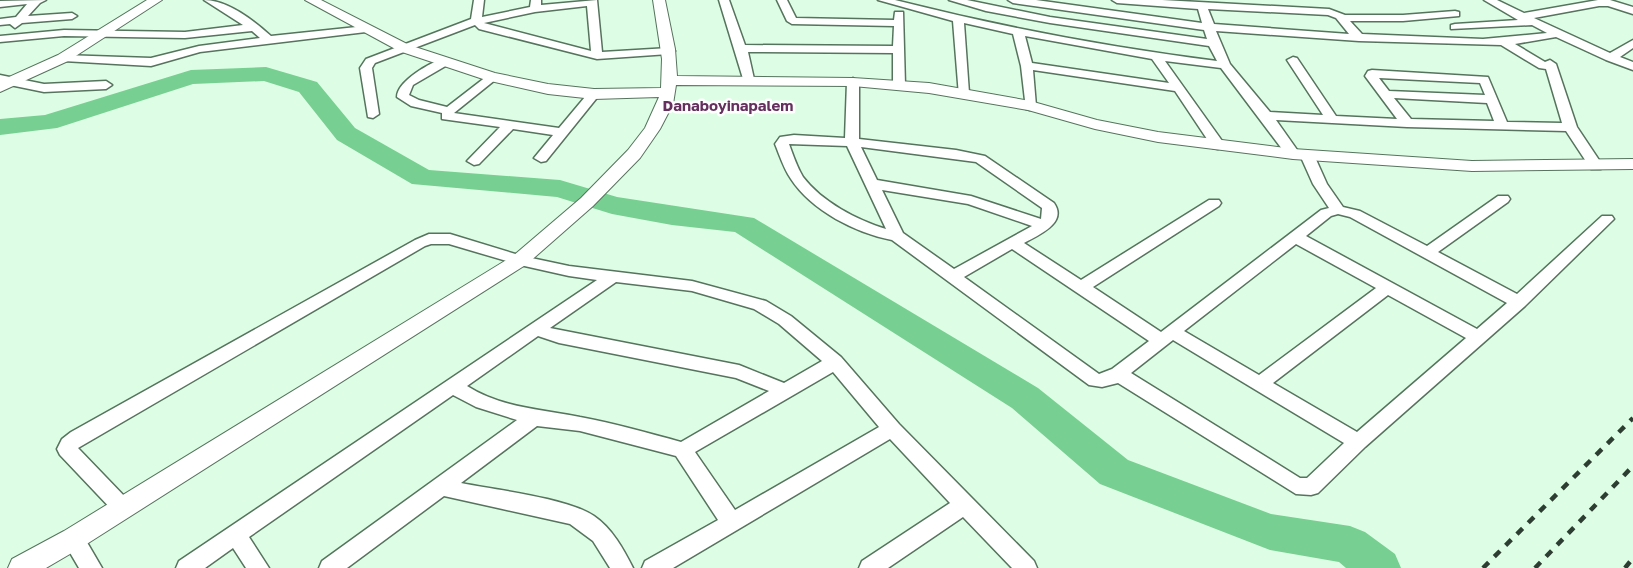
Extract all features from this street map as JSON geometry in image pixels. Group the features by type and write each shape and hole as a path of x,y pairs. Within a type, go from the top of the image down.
{"street":[{"path":"1,40 38,0"},
{"path":"0,4 38,0"},
{"path":"4,82 63,58 156,0"},
{"path":"209,0 254,28 269,40"},
{"path":"311,0 404,48 491,77 548,89 594,94 748,79 899,85 963,93 1030,106 1095,124 1158,137 1300,155 1472,166 1596,166 1633,164"},
{"path":"476,21 479,0"},
{"path":"22,568 74,539 122,507 520,260 584,204 615,174 653,130 662,114 669,86 669,51 659,0"},
{"path":"733,0 724,0 741,48 748,79"},
{"path":"782,0 797,35"},
{"path":"884,0 1019,34 1157,57 1223,65"},
{"path":"954,0 1024,17 1069,25 1212,43"},
{"path":"1013,0 1209,27 1275,34 1504,42 1556,34"},
{"path":"1117,0 1340,12 1403,18 1455,14"},
{"path":"1489,0 1556,34 1633,66"},
{"path":"373,114 367,64 375,59 476,21 536,4 592,1 597,56"},
{"path":"1521,17 1601,2 1633,11"},
{"path":"899,4 899,85"},
{"path":"1202,6 1212,43 1223,65 1300,155 1326,196 1338,210"},
{"path":"1340,12 1358,38"},
{"path":"0,22 72,16"},
{"path":"958,19 963,93"},
{"path":"476,21 483,27 597,56 669,51"},
{"path":"1455,27 1532,22"},
{"path":"741,48 797,35 899,23"},
{"path":"1,40 64,33 185,35 254,28"},
{"path":"63,58 151,62 198,49 366,29"},
{"path":"1019,34 1026,66 1030,106"},
{"path":"797,35 899,50"},
{"path":"1504,42 1546,65 1570,127 1596,166"},
{"path":"1610,58 1633,43"},
{"path":"1157,57 1218,146"},
{"path":"1293,60 1333,120"},
{"path":"445,62 409,83 402,92 403,97 414,103 449,111"},
{"path":"1026,66 1177,88"},
{"path":"1407,123 1383,94 1371,76 1372,74 1479,78 1487,82 1491,99 1502,126"},
{"path":"491,77 449,111 447,116 562,132"},
{"path":"4,82 44,88 106,84"},
{"path":"853,82 851,102 852,142 897,236"},
{"path":"541,158 594,94"},
{"path":"1383,94 1491,99"},
{"path":"1266,116 1407,123 1570,127"},
{"path":"474,161 510,125"},
{"path":"952,276 1044,225 1051,218 1052,212 1048,206 1002,172 980,159 956,154 852,142 785,140 782,144 798,180 820,201 879,233 897,236 952,276 1095,380 1109,380 1118,374 1326,213 1338,210 1354,214 1519,302"},
{"path":"873,184 971,200 1044,225"},
{"path":"1427,253 1503,199"},
{"path":"1080,288 1214,204"},
{"path":"1118,374 1296,486 1312,487 1358,442 1519,302 1607,219"},
{"path":"1296,237 1478,338"},
{"path":"122,507 67,450 69,444 78,437 420,242 429,239 450,239 520,260 569,271 615,275 692,286 760,305 784,320 835,362 892,429 1026,568"},
{"path":"1013,243 1080,288 1259,384 1358,442"},
{"path":"188,568 615,275"},
{"path":"1259,384 1388,288"},
{"path":"535,329 559,337 739,372 784,390"},
{"path":"683,450 835,362"},
{"path":"454,386 472,399 490,406 534,418 580,424 683,450 731,522"},
{"path":"330,568 534,418"},
{"path":"654,568 892,429"},
{"path":"442,487 567,513 585,519 597,529 622,568"},
{"path":"873,567 966,504"},
{"path":"236,535 258,568"},
{"path":"74,539 91,568"}],"waterway":[{"path":"0,127 48,123 191,77 266,74 308,87 346,134 422,178 560,189 612,205 672,216 743,224 1025,398 1114,472 1270,532 1350,545 1379,568"}],"railway":[{"path":"1483,568 1633,418"},
{"path":"1535,568 1633,466"},
{"path":"1625,568 1633,558"}],"district":[{"name":"Danaboyinapalem","path":"728,105"}]}
